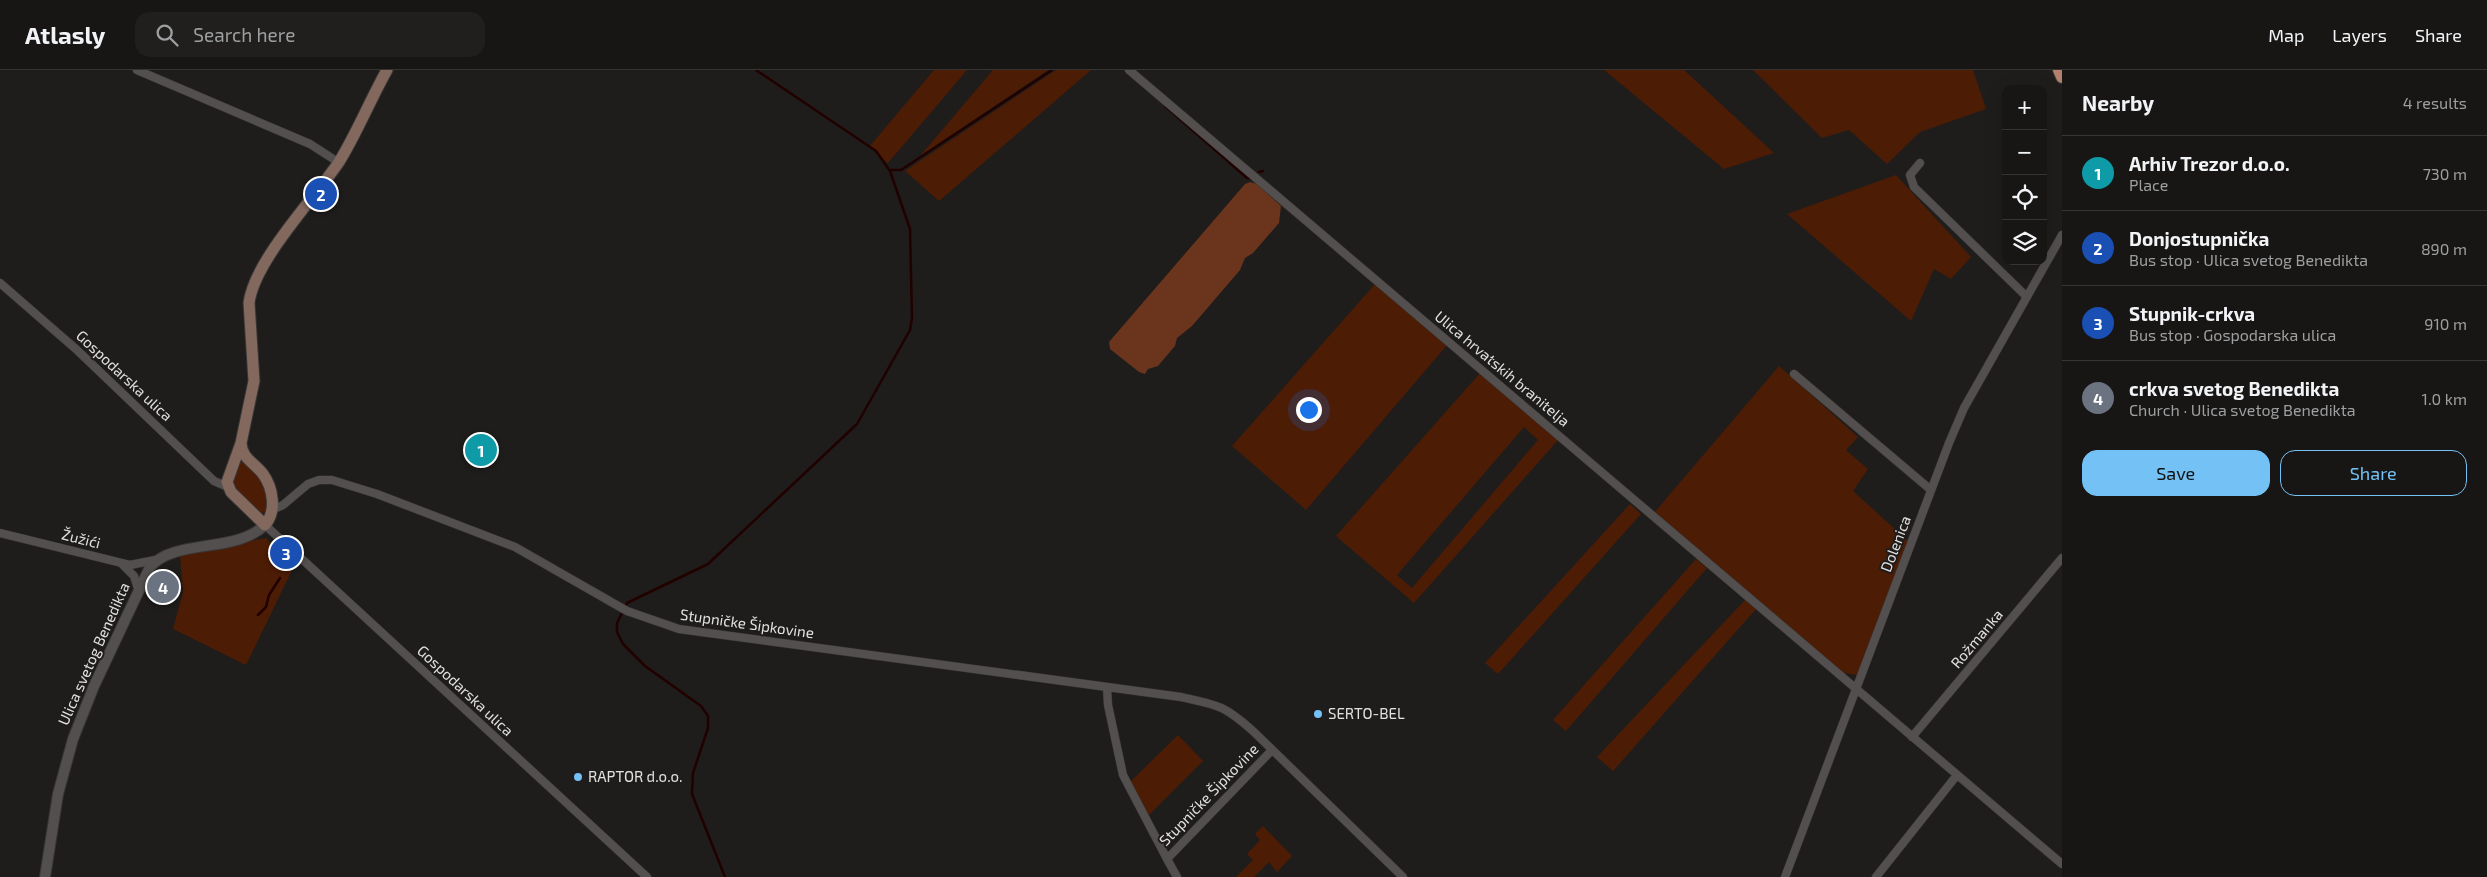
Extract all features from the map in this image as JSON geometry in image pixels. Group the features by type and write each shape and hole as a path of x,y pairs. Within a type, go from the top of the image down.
{"main road":[{"path":"241,443 244,455 262,473 270,490 272,510 265,525 228,487 228,476 241,443 254,380 248,302 250,290 262,268 338,162 387,70"},
{"path":"2059,70 2062,77"}],"street":[{"path":"137,70 310,144 338,162"},
{"name":"Ulica hrvatskih branitelja","path":"1129,70 1856,688"},
{"path":"1920,163 1910,175 1914,187 2027,297"},
{"name":"Dolenica","path":"1785,877 1931,490 1964,408 2062,235"},
{"name":"Gospodarska ulica","path":"0,283 77,350 214,481 228,487"},
{"path":"1794,374 1931,490"},
{"name":"Stupničke Šipkovine","path":"272,510 283,505 308,484 319,480 332,480 377,494 515,547 624,609 680,629 1181,697 1221,706 1234,714 1404,877"},
{"path":"156,560 173,553 248,538 265,525"},
{"name":"Gospodarska ulica","path":"265,525 647,877"},
{"name":"Žužići","path":"0,533 120,563 140,564 156,560"},
{"name":"Rožmanka","path":"1912,737 2062,558"},
{"name":"Ulica svetog Benedikta","path":"45,877 58,794 73,738 94,686 150,567 156,560"},
{"path":"120,563 134,576 139,592"},
{"name":"Stupničke Šipkovine","path":"1107,688 1108,705 1123,775 1167,859 1272,750"},
{"path":"1856,688 2062,864"},
{"path":"1876,877 1956,775"},
{"path":"1167,859 1177,877"}],"shaded area":[{"path":"934,70 967,70 888,163 870,146"},
{"path":"993,70 1048,70 920,156"},
{"path":"1056,70 1091,70 939,201 905,171"},
{"path":"1604,70 1684,70 1774,153 1724,169"},
{"path":"1753,70 1973,70 1986,109 1920,132 1887,164 1849,130 1822,138"},
{"path":"1896,175 1971,257 1951,279 1934,269 1911,321 1787,214"},
{"path":"1250,182 1257,184 1281,206 1279,223 1253,253 1245,258 1240,270 1192,326 1177,338 1175,346 1158,366 1148,369 1145,374 1139,372 1110,349 1109,342 1245,184"},
{"path":"1376,283 1448,344 1306,510 1232,446"},
{"path":"1779,366 1858,437 1846,450 1868,469 1853,491 1908,541 1857,675 1844,673 1654,513"},
{"path":"1481,372 1559,439 1414,603 1336,536","holes":["1524,427 1538,440 1412,588 1397,575"]},
{"path":"242,460 254,470 263,483 268,498 265,513 259,512 248,505 234,488 232,482 233,472 238,461"},
{"path":"1630,504 1641,514 1498,674 1485,663"},
{"path":"266,538 280,554 295,564 246,665 173,629 183,592 180,555"},
{"path":"1696,559 1707,568 1566,731 1553,720"},
{"path":"1745,600 1756,609 1613,771 1597,757"},
{"path":"1178,735 1203,761 1148,816 1130,782"},
{"path":"1263,826 1292,856 1277,872 1269,862 1254,877 1236,877 1253,860 1247,854 1260,840 1255,834"}],"waterway":[{"path":"725,877 692,794 693,773 708,728 708,716 701,706 645,666 623,644 617,632 617,623 627,603 708,564 857,424 910,330 912,318 910,229 890,171 876,151 756,70"},
{"path":"891,170 901,170 1052,70"},
{"path":"1165,106 1247,178 1251,178"},
{"path":"1259,172 1263,171"},
{"path":"258,615 266,607 269,595 280,578"}],"place":[{"name":"Donjostupnička","path":"321,194"},
{"name":"Arhiv Trezor d.o.o.","path":"481,450"},
{"name":"Stupnik-crkva","path":"286,553"},
{"name":"crkva svetog Benedikta","path":"163,587"},
{"name":"SERTO-BEL","path":"1318,714"},
{"name":"RAPTOR d.o.o.","path":"578,777"}]}
